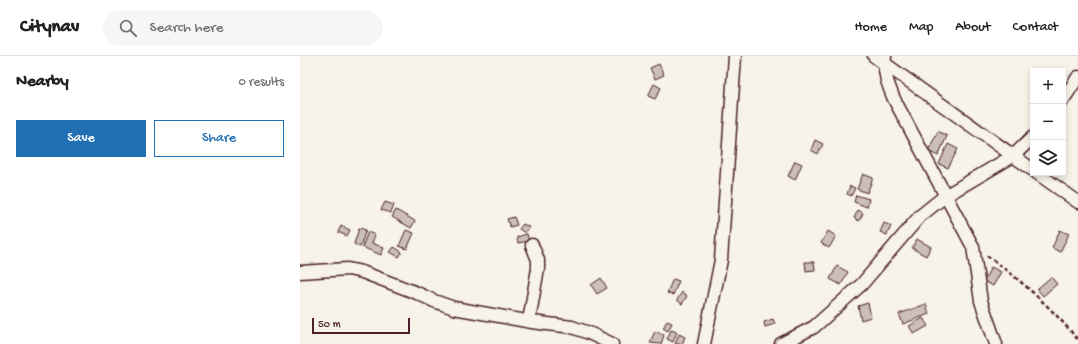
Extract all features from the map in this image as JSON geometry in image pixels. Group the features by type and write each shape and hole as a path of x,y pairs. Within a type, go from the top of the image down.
{"street":[{"path":"704,344 721,260 735,56"},
{"path":"874,56 885,60 1030,168"},
{"path":"885,60 885,76 894,99 973,247 981,301 996,344"},
{"path":"1066,95 1078,77"},
{"path":"782,344 807,332 823,320 862,284 920,216 945,196 1013,156 1030,139"},
{"path":"1041,176 1078,202"},
{"path":"529,321 538,268 538,260 532,245"},
{"path":"300,272 348,269 362,272 417,293 434,302 454,308 572,327 612,344"}],"path":[{"path":"973,247 1004,267 1069,328 1078,340"}],"building":[{"path":"659,64 664,75 655,79 650,68"},
{"path":"654,84 661,88 655,99 648,96"},
{"path":"938,131 947,136 938,156 928,151"},
{"path":"815,140 823,144 818,154 811,150"},
{"path":"948,144 958,149 948,168 939,164"},
{"path":"795,161 802,164 795,180 788,176"},
{"path":"863,174 873,178 867,193 857,189"},
{"path":"850,186 855,188 851,196 847,194"},
{"path":"856,195 869,199 867,207 854,202"},
{"path":"385,202 394,205 391,213 381,210"},
{"path":"396,210 415,221 411,228 392,217"},
{"path":"858,210 863,213 859,221 854,218"},
{"path":"514,217 517,225 510,227 507,219"},
{"path":"884,223 891,226 887,235 880,232"},
{"path":"523,224 529,227 525,233 519,229"},
{"path":"341,226 350,230 347,236 338,232"},
{"path":"359,228 366,230 360,247 354,244"},
{"path":"406,230 414,233 407,249 399,246"},
{"path":"1060,230 1069,234 1060,252 1052,248"},
{"path":"828,231 836,236 829,248 821,243"},
{"path":"368,232 375,235 372,243 384,248 381,255 362,247"},
{"path":"527,234 529,241 518,243 517,237"},
{"path":"917,239 931,247 926,256 912,248"},
{"path":"394,247 402,252 399,257 390,252"},
{"path":"805,262 814,262 815,270 806,271"},
{"path":"837,266 848,272 841,285 830,279"},
{"path":"991,267 1001,272 993,286 984,281"},
{"path":"1051,277 1057,284 1043,296 1037,289"},
{"path":"601,278 607,288 597,294 591,285"},
{"path":"673,279 679,281 673,295 667,293"},
{"path":"682,292 687,296 682,304 677,300"},
{"path":"868,303 871,317 861,320 858,306"},
{"path":"926,304 929,314 903,324 899,314"},
{"path":"923,318 928,326 914,334 909,326"},
{"path":"773,319 775,324 765,327 764,322"},
{"path":"667,321 672,323 668,331 663,328"},
{"path":"671,330 677,332 673,342 667,339"},
{"path":"655,331 664,335 661,344 650,343"},
{"path":"679,334 685,337 682,344 675,344"}]}
